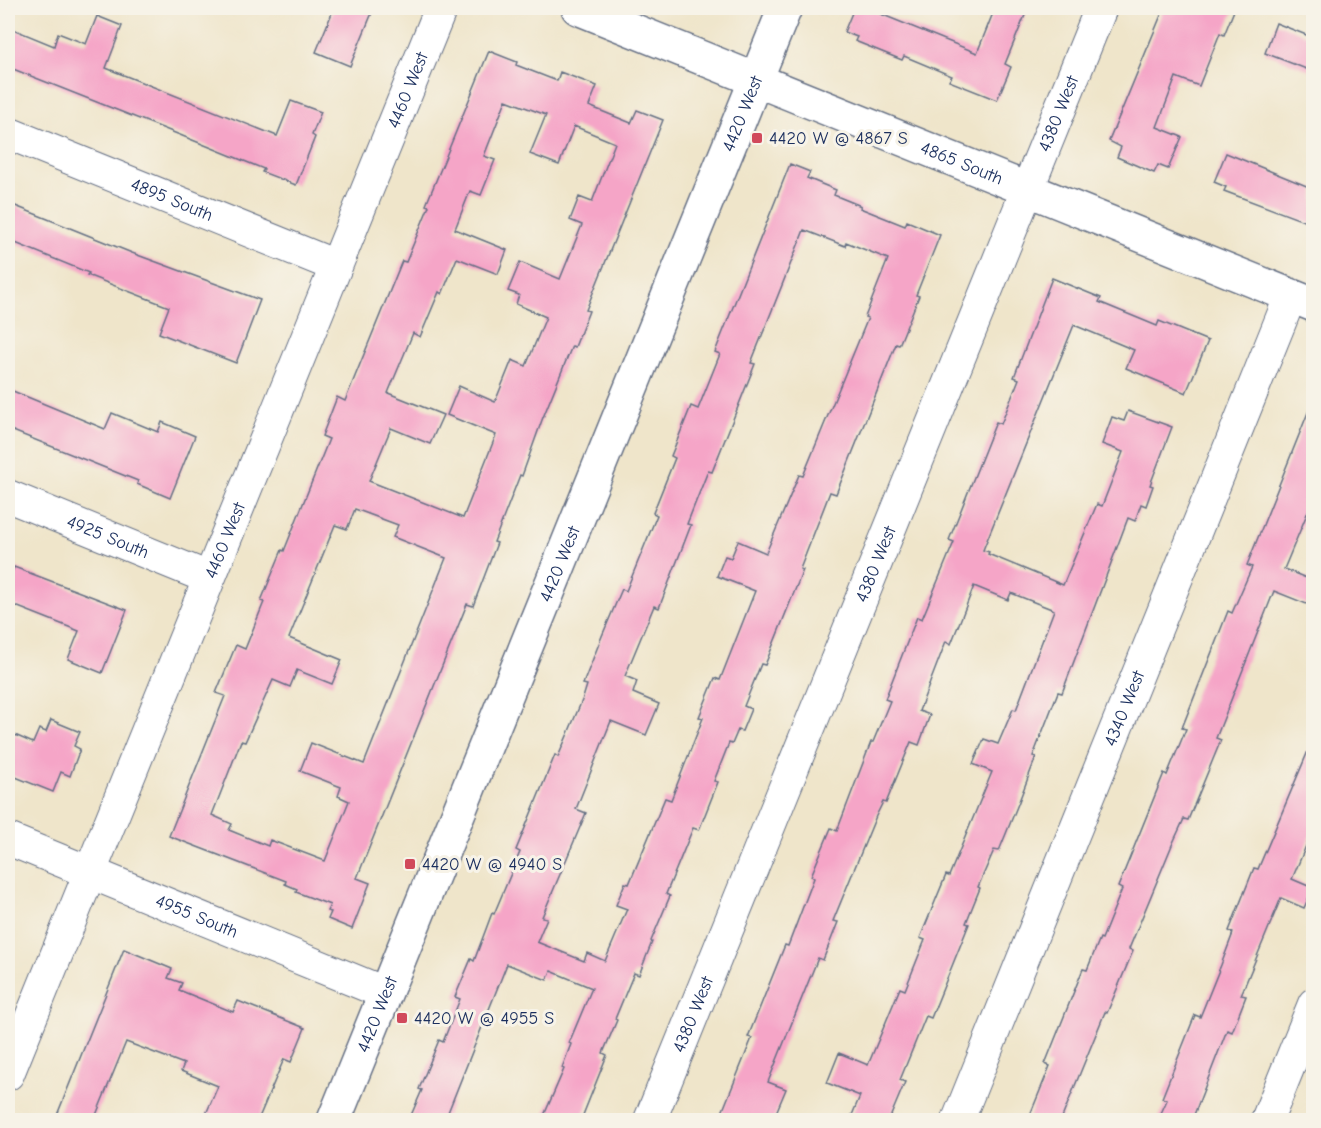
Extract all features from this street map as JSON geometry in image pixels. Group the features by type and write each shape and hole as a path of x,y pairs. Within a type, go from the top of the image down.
{"street":[{"name":"4460 West","path":"8,1074 441,8"},
{"name":"4865 South","path":"579,8 1302,300"},
{"name":"4420 West","path":"334,1120 785,8"},
{"name":"4380 West","path":"650,1120 1101,8"},
{"name":"4895 South","path":"8,133 336,266"},
{"name":"4340 West","path":"958,1120 1302,300"},
{"name":"4925 South","path":"8,496 209,578"},
{"name":"4955 South","path":"8,839 385,993"},
{"path":"1267,1120 1314,1004"}],"building":[{"path":"334,8 374,8 350,66 316,52"},
{"path":"854,8 866,8 977,53 995,8 1028,8 1005,64 1011,67 997,100 949,81 952,76 904,56 902,60 855,41 857,37 844,32"},
{"path":"1164,8 1235,8 1224,35 1220,33 1199,86 1176,77 1157,127 1182,137 1168,169 1158,165 1154,173 1117,157 1121,147 1109,141"},
{"path":"97,16 122,26 106,68 277,136 291,101 321,112 312,135 315,137 296,185 262,172 264,169 8,67 8,27 54,46 58,33 86,44"},
{"path":"1276,23 1314,38 1314,72 1265,53"},
{"path":"489,51 517,62 516,65 557,81 560,72 597,86 589,106 631,123 637,110 663,120 586,310 589,311 575,347 572,346 522,476 520,475 494,542 497,543 473,606 467,604 357,878 370,883 352,929 328,919 331,912 327,911 330,905 296,892 297,889 285,884 286,881 169,836 225,696 216,693 236,645 245,649 264,602 261,601 282,550 284,551 329,439 322,436 337,397 345,401 402,261 406,262 429,206 426,205","holes":["506,100 546,115 530,154 559,165 574,126 615,143 592,202 579,197 570,220 582,225 560,279 520,262 508,291 519,295 516,304 546,317 526,366 512,360 495,402 459,386 447,415 496,435 463,518 369,481 391,428 430,444 443,415 388,393 413,333 420,337 439,292 442,294 457,258 498,274 507,250 455,229 470,191 481,195 495,160 484,156","355,509 398,525 393,537 446,558 364,764 311,743 300,771 341,787 338,796 349,801 325,861 270,840 268,846 229,830 232,824 212,815 241,741 245,742 273,680 290,687 297,670 332,684 342,660 289,638 335,525 347,529"]},
{"path":"1226,153 1314,189 1314,225 1224,191 1226,187 1214,182"},
{"path":"790,164 810,172 807,178 836,190 834,195 861,206 860,208 905,226 907,221 940,235 899,345 896,344 836,494 830,492 800,569 803,570 765,665 761,664 744,706 751,709 742,731 738,730 732,744 729,743 714,781 718,782 699,830 693,828 666,894 670,896 639,975 634,973 615,1019 617,1020 603,1053 607,1055 581,1120 542,1120 564,1069 562,1068 571,1044 569,1043 592,988 551,971 547,980 507,964 445,1120 409,1120 439,1040 443,1042 460,999 455,997 471,959 474,961 492,913 494,914 520,852 516,850 555,755 558,757 583,698 587,685 583,684 602,636 622,589 626,591 657,515 653,513 675,458 671,456 691,406 698,409 720,354 715,352","holes":["804,230 845,246 846,242 888,259 865,317 868,318 803,476 799,475 766,553 738,541 731,558 725,556 717,576 755,591 720,680 715,678 699,717 703,718 671,800 665,798 629,884 625,883 616,905 627,909 605,961 587,953 584,961 537,942 547,918 542,917 586,813 576,809 611,721 646,735 659,704 633,693 637,681 625,676 654,606 659,608 691,525 687,524 708,471 712,472 755,364 751,363"]},
{"path":"8,203 132,253 260,300 236,363 159,333 169,307 87,275 89,273 8,240"},
{"path":"1052,278 1101,298 1099,302 1157,326 1159,321 1208,341 1186,393 1126,368 1134,350 1074,325 983,550 1063,585 1097,504 1102,506 1123,452 1102,444 1112,417 1124,421 1128,411 1172,427 1150,485 1153,486 1146,506 1141,504 1135,521 1128,518 1062,693 1058,692 1033,756 1036,757 999,851 994,850 978,887 980,888 966,923 969,924 931,1018 926,1016 900,1080 905,1082 889,1120 850,1120 860,1096 827,1083 839,1053 868,1065 900,988 905,990 925,940 920,938 946,875 949,876 992,772 973,764 984,739 998,744 1013,709 1016,710 1054,610 1011,593 1008,600 974,586 951,644 946,641 919,711 930,715 919,745 911,742 886,803 883,802 876,816 833,921 838,922 823,960 818,958 768,1082 786,1089 773,1120 719,1120 752,1038 748,1037 785,945 788,946 814,878 811,876 831,828 837,831 871,742 873,742 890,701 885,699 917,617 922,619 954,542 949,540 996,422 1001,424 1019,379 1014,377"},
{"path":"8,389 105,429 112,413 158,432 162,422 195,436 170,498 137,484 138,481 8,429"},
{"path":"1313,400 1314,497 1284,569 1314,581 1314,607 1274,591 1216,738 1221,740 1188,820 1184,819 1172,845 1129,949 1133,951 1107,1013 1105,1012 1061,1120 1028,1120 1050,1066 1045,1064 1083,969 1087,970 1100,938 1102,939 1122,889 1118,887 1164,773 1167,775 1186,729 1182,728 1228,611 1232,613 1252,567 1247,565"},
{"path":"14,567 127,610 102,673 68,659 79,631 8,603 8,582"},
{"path":"51,720 80,732 74,746 80,749 70,776 61,772 53,792 8,774 8,732 33,743 39,729 46,732"},
{"path":"1314,737 1314,827 1292,879 1313,888 1304,908 1281,898 1241,995 1246,996 1232,1032 1227,1030 1192,1120 1158,1120 1167,1100 1162,1098 1195,1015 1200,1017 1221,965 1233,933 1229,931 1254,868 1258,869"},
{"path":"124,949 172,969 168,978 182,983 179,990 233,1012 238,1001 305,1028 291,1062 284,1059 258,1120 223,1120 206,1114 218,1086 181,1071 184,1064 126,1042 94,1120 55,1120"}],"place":[{"name":"4420 W @ 4867 S","path":"757,138"},
{"name":"4420 W @ 4940 S","path":"410,864"},
{"name":"4420 W @ 4955 S","path":"402,1018"}]}
